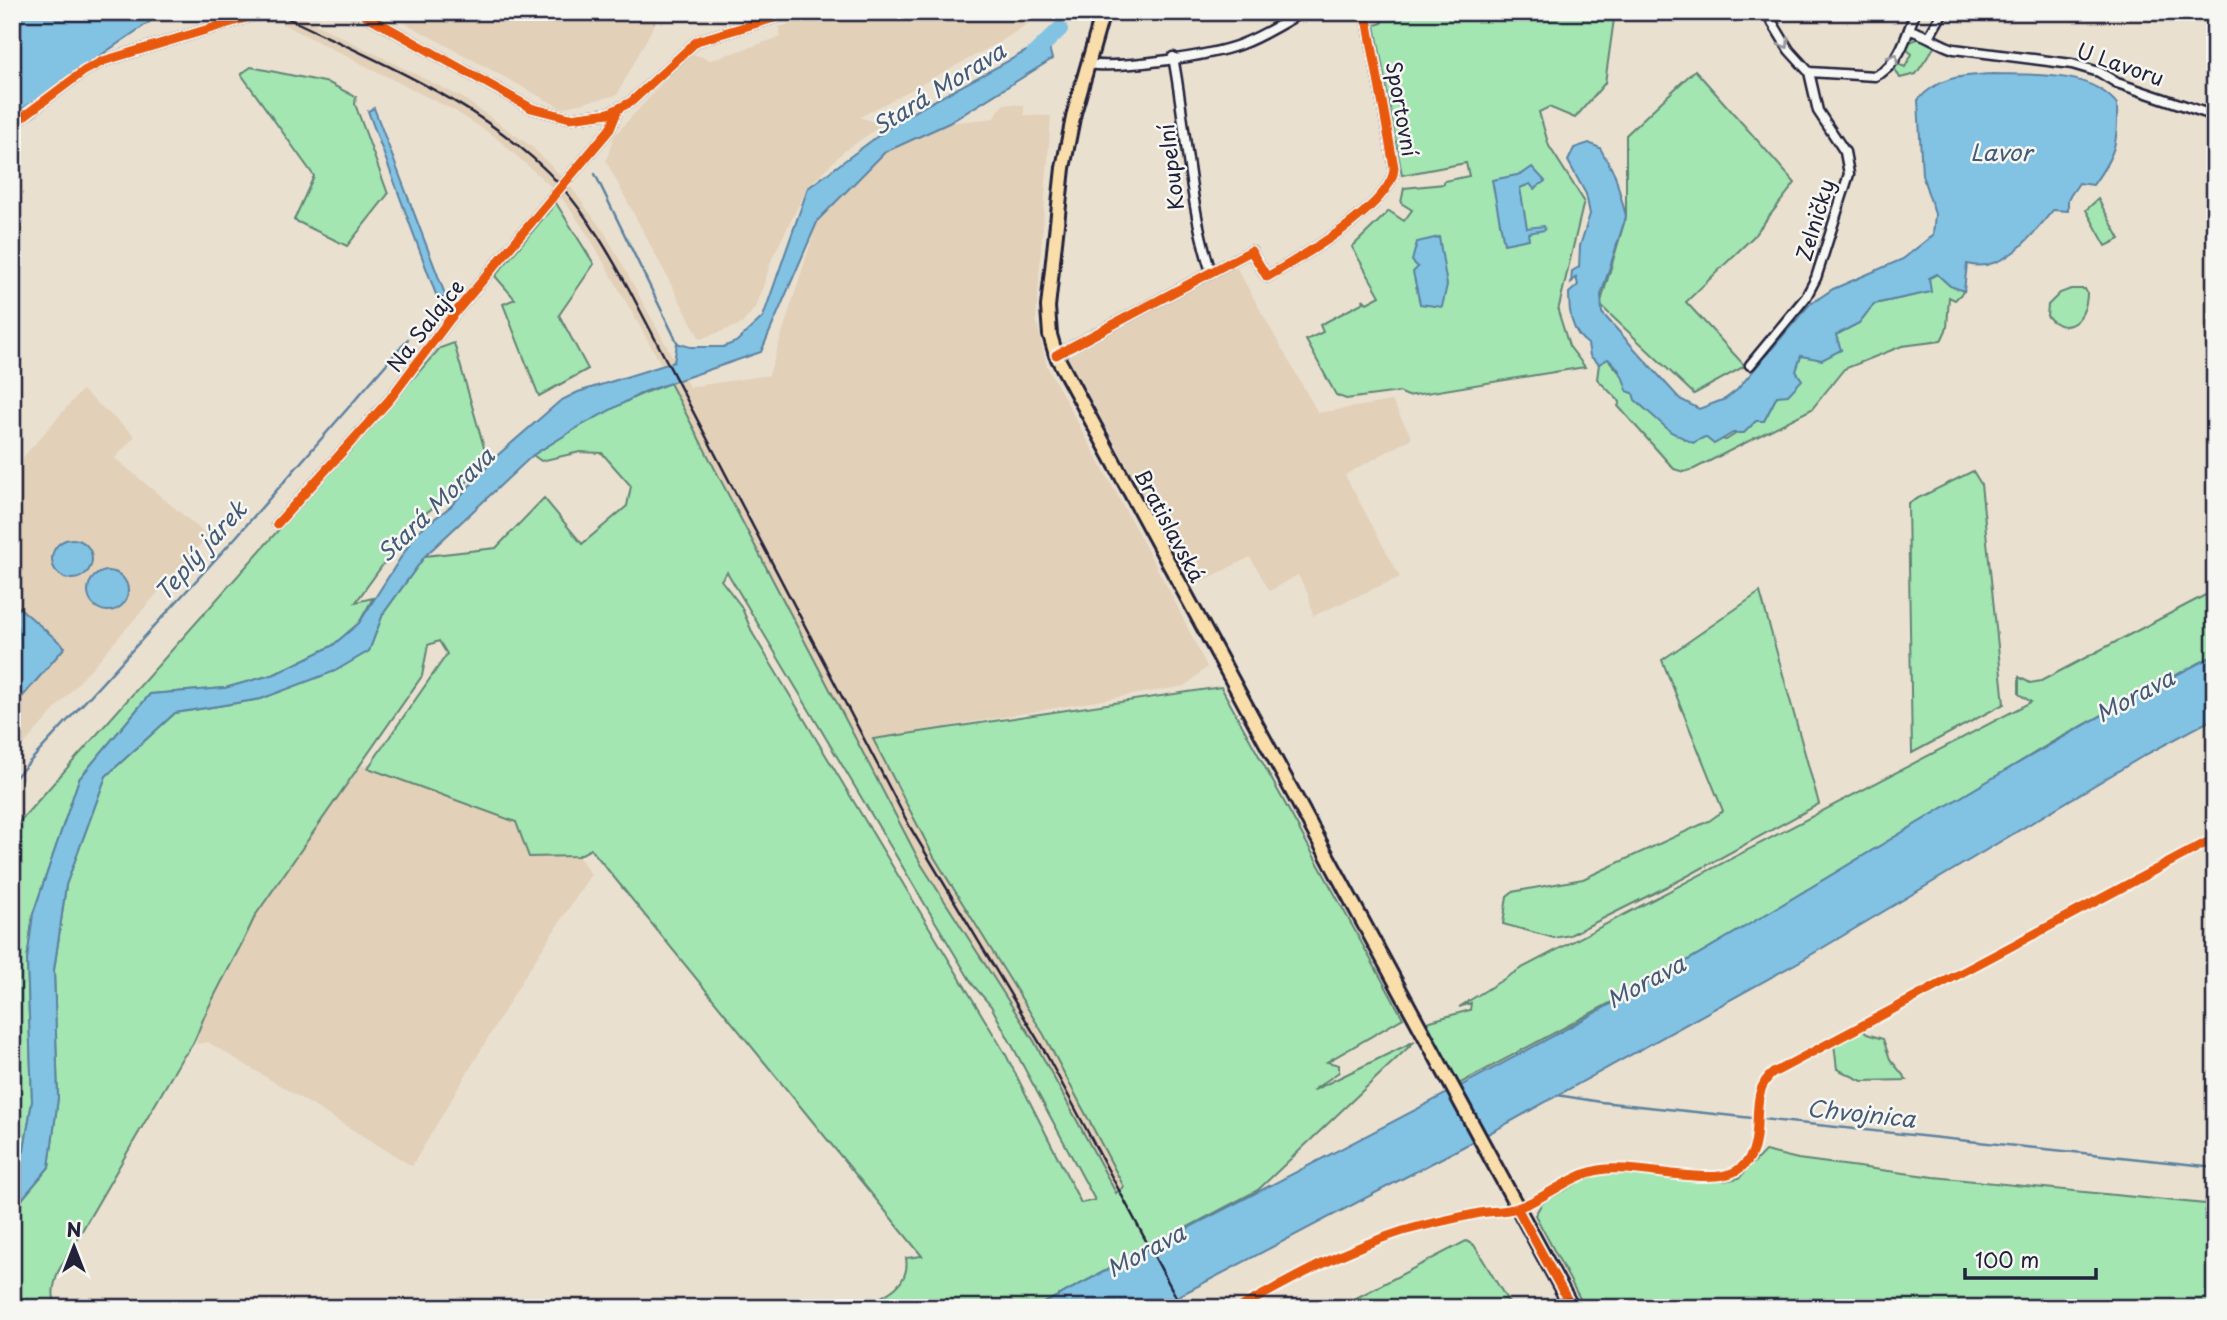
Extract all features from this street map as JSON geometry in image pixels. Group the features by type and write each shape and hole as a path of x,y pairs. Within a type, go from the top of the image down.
{"main road":[{"name":"Bratislavská","path":"1103,12 1066,147 1048,324 1056,355 1415,1023 1572,1308"}],"street":[{"path":"12,125 84,71 103,61 265,12"},
{"path":"359,12 531,108 570,118 618,109 643,93 697,41 794,12"},
{"path":"1088,64 1118,64 1239,46 1302,12"},
{"name":"Sportovní","path":"1212,272 1251,251 1267,277 1336,237 1392,182 1394,167 1368,24 1362,12"},
{"path":"1766,12 1789,50 1810,72 1875,76 1884,72 1898,54 1914,12"},
{"path":"1930,35 1943,12"},
{"name":"U Lavoru","path":"1909,30 1930,35 1947,47 2012,58 2072,64 2099,72 2117,83 2215,116"},
{"name":"Koupelní","path":"1173,57 1185,117 1191,197 1212,272"},
{"name":"Zelničky","path":"1750,365 1805,297 1816,278 1849,174 1849,162 1845,152 1818,111 1810,72"},
{"name":"Na Salajce","path":"277,524 416,368 450,319 610,129 618,109"},
{"path":"1056,355 1212,272"}],"shaded area":[{"path":"259,12 292,12 463,98 532,147 567,182 606,235 689,387 769,375 818,220 885,152 949,123 994,118 1003,104 1024,105 1024,115 1051,116 1036,320 1047,366 1170,592 1207,667 1185,686 873,739 934,857 1062,1068 1124,1188 1158,1277 1034,1041 921,864 661,364 574,214 556,191 494,136 455,111"},
{"path":"385,12 661,12 617,95 561,108"},
{"path":"831,12 1045,12 1000,42 860,117 882,125 843,152 808,187 773,256 757,305 742,324 700,339 606,161 614,136 690,53 711,60 781,37 779,27"},
{"path":"1235,265 1318,413 1392,401 1412,438 1345,475 1400,577 1313,616 1309,596 1298,575 1270,591 1250,557 1193,586 1068,357"},
{"path":"82,390 135,436 115,458 208,536 12,758 12,470"},
{"path":"359,764 516,822 529,857 578,856 591,874 526,974 412,1166 208,1042 196,1044 204,1017 238,955 255,916"}],"green space":[{"path":"1381,12 1615,12 1605,83 1575,118 1549,107 1539,112 1549,146 1584,201 1558,311 1569,346 1585,367 1408,396 1399,392 1346,399 1336,395 1306,340 1323,332 1320,325 1364,302 1363,299 1367,303 1380,296 1352,247 1389,211 1404,221 1412,210 1401,203 1404,188 1444,184 1444,181 1469,176 1466,163 1402,175 1375,25 1382,23"},
{"path":"1923,37 1935,46 1916,74 1900,78 1894,67 1898,64 1905,67 1912,54 1906,49 1907,43"},
{"path":"251,67 329,83 356,97 355,104 388,194 347,246 294,220 314,176 241,74"},
{"path":"1695,70 1795,183 1753,237 1686,302 1745,366 1694,394 1600,305 1626,216 1626,135"},
{"path":"2098,199 2120,239 2106,246 2086,210"},
{"path":"556,203 594,264 559,315 588,369 539,396 503,304 515,299 495,276"},
{"path":"1937,274 1950,286 1964,291 1955,300 1949,297 1947,328 1941,341 1902,346 1844,369 1812,409 1694,469 1684,472 1674,469 1618,406 1620,402 1597,379 1599,364 1608,359 1624,378 1627,390 1633,393 1647,410 1688,430 1726,440 1756,421 1764,421 1777,396 1796,371 1801,356 1841,350 1835,335 1859,323 1874,304 1930,292 1929,278"},
{"path":"2071,289 2085,289 2086,302 2075,323 2062,326 2047,316 2048,305 2060,293"},
{"path":"454,343 489,465 413,523 356,602 373,598 359,623 332,646 275,674 225,688 150,694 79,779 33,914 27,960 32,1101 24,1151 12,1167 12,830 440,348"},
{"path":"670,383 921,864 1034,1041 1116,1193 1124,1187 1044,1035 934,857 873,739 1221,687 1403,1018 1327,1062 1339,1065 1339,1072 1312,1091 1415,1041 1258,1190 1035,1308 859,1308 885,1295 899,1284 904,1277 906,1258 922,1256 591,849 578,856 529,857 516,822 368,768 447,654 439,641 428,645 422,676 255,916 193,1043 58,1272 53,1295 58,1308 12,1308 12,1211 49,1167 58,1098 54,970 66,885 106,776 175,713 261,699 369,651 383,614 425,556 496,548 544,498 582,544 627,506 631,486 602,453 580,452 541,461 533,455 634,397","holes":["727,572 973,985 991,1006 1095,1200 1081,1203 1006,1055 753,634 741,606 721,580"]},
{"path":"1973,471 1981,484 2004,704 1912,753 1908,503"},
{"path":"2215,590 2215,655 2054,741 1851,866 1662,975 1459,1084 1427,1022 1470,1010 1471,1003 1459,1007 1520,969 2031,702 2019,694 2019,677 2030,683 2041,681"},
{"path":"1760,592 1819,804 1682,879 1570,935 1554,938 1503,924 1507,896 1512,892 1583,879 1709,821 1723,811 1662,660"},
{"path":"1861,1029 1883,1039 1890,1059 1907,1080 1862,1081 1837,1069 1834,1044"},
{"path":"1765,1151 1798,1159 1934,1177 2215,1205 2215,1308 1585,1308 1535,1215 1542,1203 1587,1178 1604,1173 1724,1181 1739,1178"},
{"path":"1466,1241 1474,1245 1512,1308 1337,1308"}],"water":[{"path":"12,12 164,12 12,116"},
{"path":"1047,40 1052,59 949,123 885,152 818,220 761,352 644,392 533,455 425,556 383,614 369,651 335,671 261,699 175,713 106,776 66,885 54,970 58,1098 49,1167 12,1211 12,1167 24,1151 32,1101 27,960 33,914 79,779 150,694 225,688 275,674 332,646 359,623 417,532 450,507 499,454 560,401 578,392 674,362 677,343 690,347 723,347 736,342 763,317 808,188 902,118"},
{"name":"Lavor","path":"1992,74 2042,75 2092,85 2106,93 2117,104 2116,138 2111,156 2101,174 2093,185 2079,183 2068,199 2068,211 2053,210 2026,241 2005,258 1980,266 1967,264 1964,291 1950,286 1937,274 1929,278 1931,292 1874,304 1859,323 1836,335 1841,350 1822,360 1801,356 1796,371 1802,380 1788,395 1777,396 1764,421 1756,421 1744,433 1733,433 1714,444 1705,437 1693,443 1671,432 1635,400 1633,393 1627,391 1612,362 1608,359 1599,364 1590,356 1588,344 1578,334 1572,321 1570,307 1569,293 1578,285 1576,277 1571,283 1572,271 1579,267 1580,246 1590,214 1586,194 1568,161 1574,148 1589,143 1600,148 1615,175 1626,216 1601,295 1602,313 1680,399 1699,409 1725,399 1737,390 1809,305 1833,289 1903,259 1933,235 1935,214 1922,175 1918,100 1943,82"},
{"path":"374,108 446,297 438,300 368,111"},
{"path":"1532,167 1545,181 1534,189 1530,184 1520,188 1527,228 1544,226 1545,230 1528,233 1529,239 1504,244 1492,180 1522,174"},
{"path":"1439,237 1447,285 1442,307 1420,304 1413,272 1418,267 1412,261 1417,242"},
{"path":"72,539 86,545 92,559 86,573 72,579 58,573 52,559 58,545"},
{"path":"108,571 122,577 128,591 122,605 108,611 94,605 88,591 94,577"},
{"path":"14,603 65,647 23,696 12,687"},
{"name":"Morava","path":"2215,655 2215,718 2145,755 1804,959 1497,1129 1156,1308 1035,1308 1586,1018 2075,731"}],"waterway":[{"name":"Stará Morava","path":"1034,54 1060,29"},
{"path":"595,174 678,344"},
{"name":"Teplý járek","path":"12,781 236,537 408,339"},
{"name":"Chvojnica","path":"1557,1095 1601,1102 2215,1167"}],"railway":[{"path":"275,12 427,86 499,131 532,157 561,186 590,223 629,289 910,827 1045,1052 1182,1308"}],"cycle path":[{"path":"12,125 84,71 103,61 265,12"},
{"path":"360,12 531,108 570,118 609,113 631,102 697,41 794,12"},
{"path":"1056,355 1251,251 1267,277 1342,230 1379,198 1390,182 1394,167 1368,24 1362,12"},
{"path":"277,524 390,399 450,319 610,129 618,109"},
{"path":"1239,1308 1319,1265 1382,1238 1451,1219 1517,1208 1588,1173 1631,1169 1708,1177 1736,1171 1747,1161 1753,1150 1759,1095 1764,1083 1773,1073 2215,838"},
{"path":"1517,1208 1572,1308"}]}
